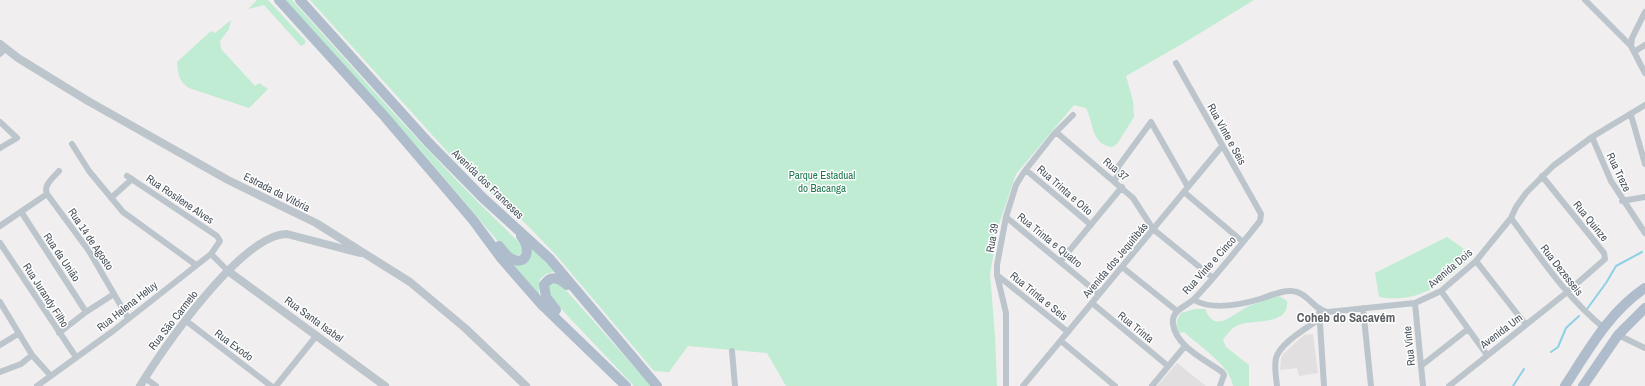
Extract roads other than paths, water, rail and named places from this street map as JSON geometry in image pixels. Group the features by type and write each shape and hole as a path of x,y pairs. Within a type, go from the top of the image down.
{"main road":[{"path":"279,0 385,117 473,220 509,257 518,260 526,257 528,248 525,240 483,198"},
{"name":"Avenida dos Franceses","path":"300,0 428,142 483,198 550,259 658,386"},
{"path":"473,220 501,258 532,293 626,386"},
{"path":"593,353 546,297 543,287 548,280 553,278 562,280 617,339"},
{"path":"1565,386 1603,329 1626,303 1645,288"},
{"path":"1583,386 1618,335 1645,308"},
{"path":"1602,357 1598,348 1603,329"}],"street":[{"path":"1585,0 1632,49 1645,72"},
{"path":"1632,49 1635,32 1645,12"},
{"path":"1632,49 1645,45"},
{"name":"Estrada da Vitória","path":"2,49 88,101 228,180 316,223 410,282 465,328 526,386"},
{"name":"Rua Vinte e Seis","path":"1176,63 1261,214"},
{"name":"Avenida Dois","path":"1319,308 1328,312 1414,304 1440,291 1476,261 1511,218 1516,206 1542,176 1570,152 1592,137 1631,115 1645,104"},
{"name":"Rua 39","path":"1006,386 1006,313 997,275 997,265 1006,217 1016,185 1056,132 1073,115"},
{"path":"1631,115 1645,164"},
{"path":"0,122 17,138 0,148"},
{"path":"1114,181 1118,175 1118,167 1151,122 1186,190 1243,242"},
{"name":"Rua 37","path":"1056,132 1122,187 1138,204 1153,229 1213,278"},
{"name":"Rua Treze","path":"1592,137 1611,181 1622,201 1645,233"},
{"path":"72,144 89,171 123,212 196,265"},
{"name":"Avenida dos Jequitibás","path":"1023,386 1222,146"},
{"name":"Rua Trinta e Oito","path":"1026,170 1090,225"},
{"path":"0,226 22,213 47,194 46,186 59,171"},
{"name":"Rua Quinze","path":"1542,176 1605,256 1603,262 1566,293"},
{"name":"Rua Rosilene Alves","path":"111,198 130,177 217,236 220,241 211,254"},
{"name":"Rua Trinta e Oito","path":"1060,262 1122,187"},
{"name":"Rua 14 de Agosto","path":"47,194 89,251 128,318"},
{"path":"1622,201 1645,197"},
{"name":"Rua da União","path":"22,213 86,312"},
{"name":"Rua Vinte e Cinco","path":"1177,311 1194,300 1260,221 1261,214"},
{"name":"Rua Trinta e Quatro","path":"1006,217 1099,294"},
{"name":"Rua Dezesseis","path":"1511,218 1566,293 1603,329"},
{"name":"Rua São Carmelo","path":"140,386 185,320 228,271 256,247 279,234 287,234 367,255"},
{"name":"Rua Jurandy Filho","path":"0,243 58,333 76,357"},
{"path":"211,254 228,271"},
{"name":"Rua Helena Heluy","path":"37,386 211,254"},
{"path":"1476,261 1526,325"},
{"path":"1122,267 1177,311 1173,324 1185,346 1222,372 1224,375 1220,386"},
{"name":"Rua Santa Isabel","path":"228,271 385,386"},
{"name":"Rua Trinta e Seis","path":"997,275 1068,332"},
{"path":"1194,300 1205,304 1240,304 1292,291 1305,296 1319,308 1324,386"},
{"path":"1440,291 1487,355"},
{"name":"Avenida Um","path":"1449,386 1566,293"},
{"path":"58,333 86,312 114,294"},
{"path":"0,302 32,355 50,376"},
{"name":"Rua Trinta","path":"1092,303 1168,366"},
{"name":"Rua Vinte","path":"1414,304 1423,386"},
{"path":"1363,308 1371,386"},
{"path":"1277,386 1275,365 1277,356 1281,349 1319,319"},
{"name":"Rua Exodo","path":"185,320 271,386"},
{"path":"1421,366 1468,329"},
{"path":"0,345 18,334"},
{"path":"276,386 317,335"},
{"path":"1618,335 1645,348"},
{"path":"1061,341 1115,386"},
{"path":"1152,386 1185,346"},
{"path":"732,351 735,386"},
{"path":"0,372 21,364 32,355"},
{"path":"145,378 156,386"}],"waterway":[{"path":"1587,309 1606,283 1616,266 1642,252"},
{"path":"1551,352 1558,347 1566,328 1579,316"},
{"path":"1513,386 1524,369"}],"district":[{"name":"Coheb do Sacavém","path":"1346,317"}],"park label":[{"name":"Parque Estadual do Bacanga","path":"822,181"}]}
